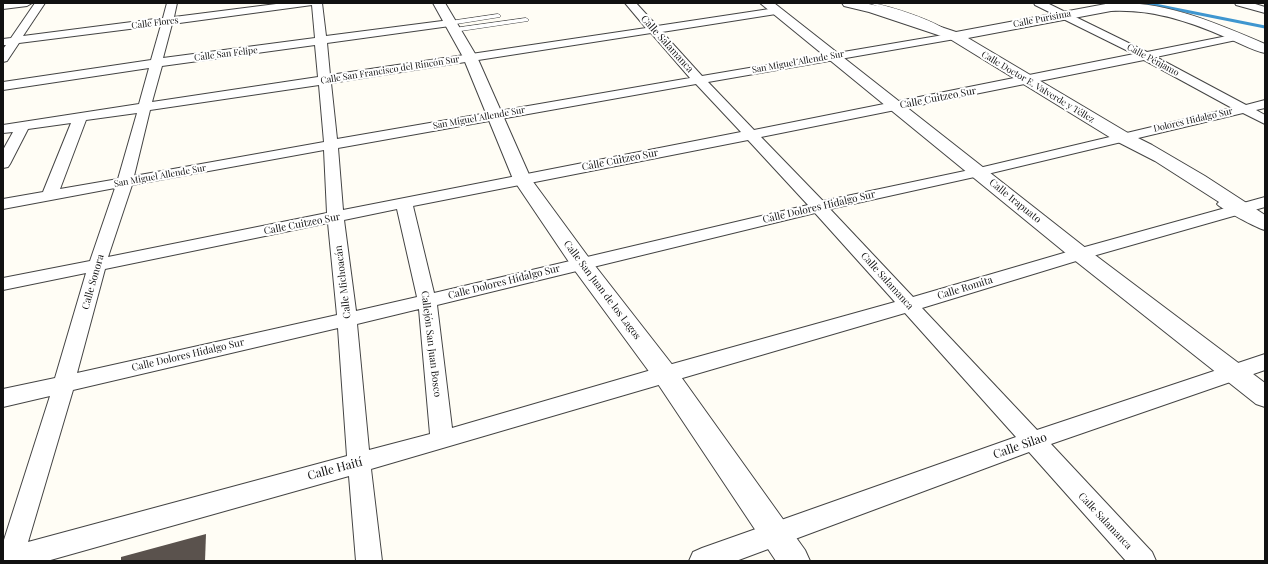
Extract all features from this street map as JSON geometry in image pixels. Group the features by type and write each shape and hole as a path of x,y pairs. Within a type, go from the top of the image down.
{"street":[{"path":"3,6 27,3"},
{"path":"3,58 8,42 40,3"},
{"name":"Calle Sonora","path":"8,560 64,384 97,265 124,182 172,3"},
{"name":"Calle Flores","path":"8,42 308,3"},
{"name":"Calle Michoacán","path":"317,3 331,146 335,217 347,318 369,561"},
{"name":"Calle San Juan de los Lagos","path":"439,3 470,57 522,179 581,264 665,374 794,561"},
{"name":"Calle Salamanca","path":"630,3 653,30 819,207 1143,561"},
{"name":"Calle Doctor E. Valverde y Téllez","path":"848,3 873,9 955,36 1122,137 1131,147 1219,200 1240,209 1265,224"},
{"path":"894,3 971,33"},
{"name":"Calle Pénjamo","path":"1039,3 1144,55 1265,120"},
{"path":"1240,3 1265,10"},
{"name":"Calle Purísima","path":"955,36 1111,7 1132,6 1177,16 1237,37 1265,49"},
{"name":"Calle San Francisco del Rincón Sur","path":"3,129 653,30 771,7"},
{"name":"Calle Irapuato","path":"771,7 894,107 979,172 1080,254 1265,396"},
{"name":"Calle San Felipe","path":"3,86 156,63 452,27"},
{"name":"San Miguel Allende Sur","path":"3,204 496,115 955,36"},
{"name":"Calle Cuitzeo Sur","path":"3,284 522,179 894,107 1237,37"},
{"name":"Dolores Hidalgo Sur","path":"1122,137 1265,104"},
{"path":"50,195 80,118"},
{"path":"3,164 22,127"},
{"name":"Calle Dolores Hidalgo Sur","path":"3,398 347,318 427,301 819,207 979,172 1122,137"},
{"name":"Calle Romita","path":"665,374 1265,202"},
{"name":"Callejón San Juan Bosco","path":"404,203 427,301 442,440"},
{"name":"Calle Silao","path":"702,561 1032,441 1265,362"},
{"name":"Calle Haití","path":"8,560 442,440 665,374"}],"lane":[{"path":"872,3 916,18 955,36"},
{"path":"452,27 498,16"},
{"path":"452,27 526,20"}],"building":[{"path":"206,534 205,561 121,561 121,557"}],"waterway":[{"path":"1145,3 1265,27"}]}
